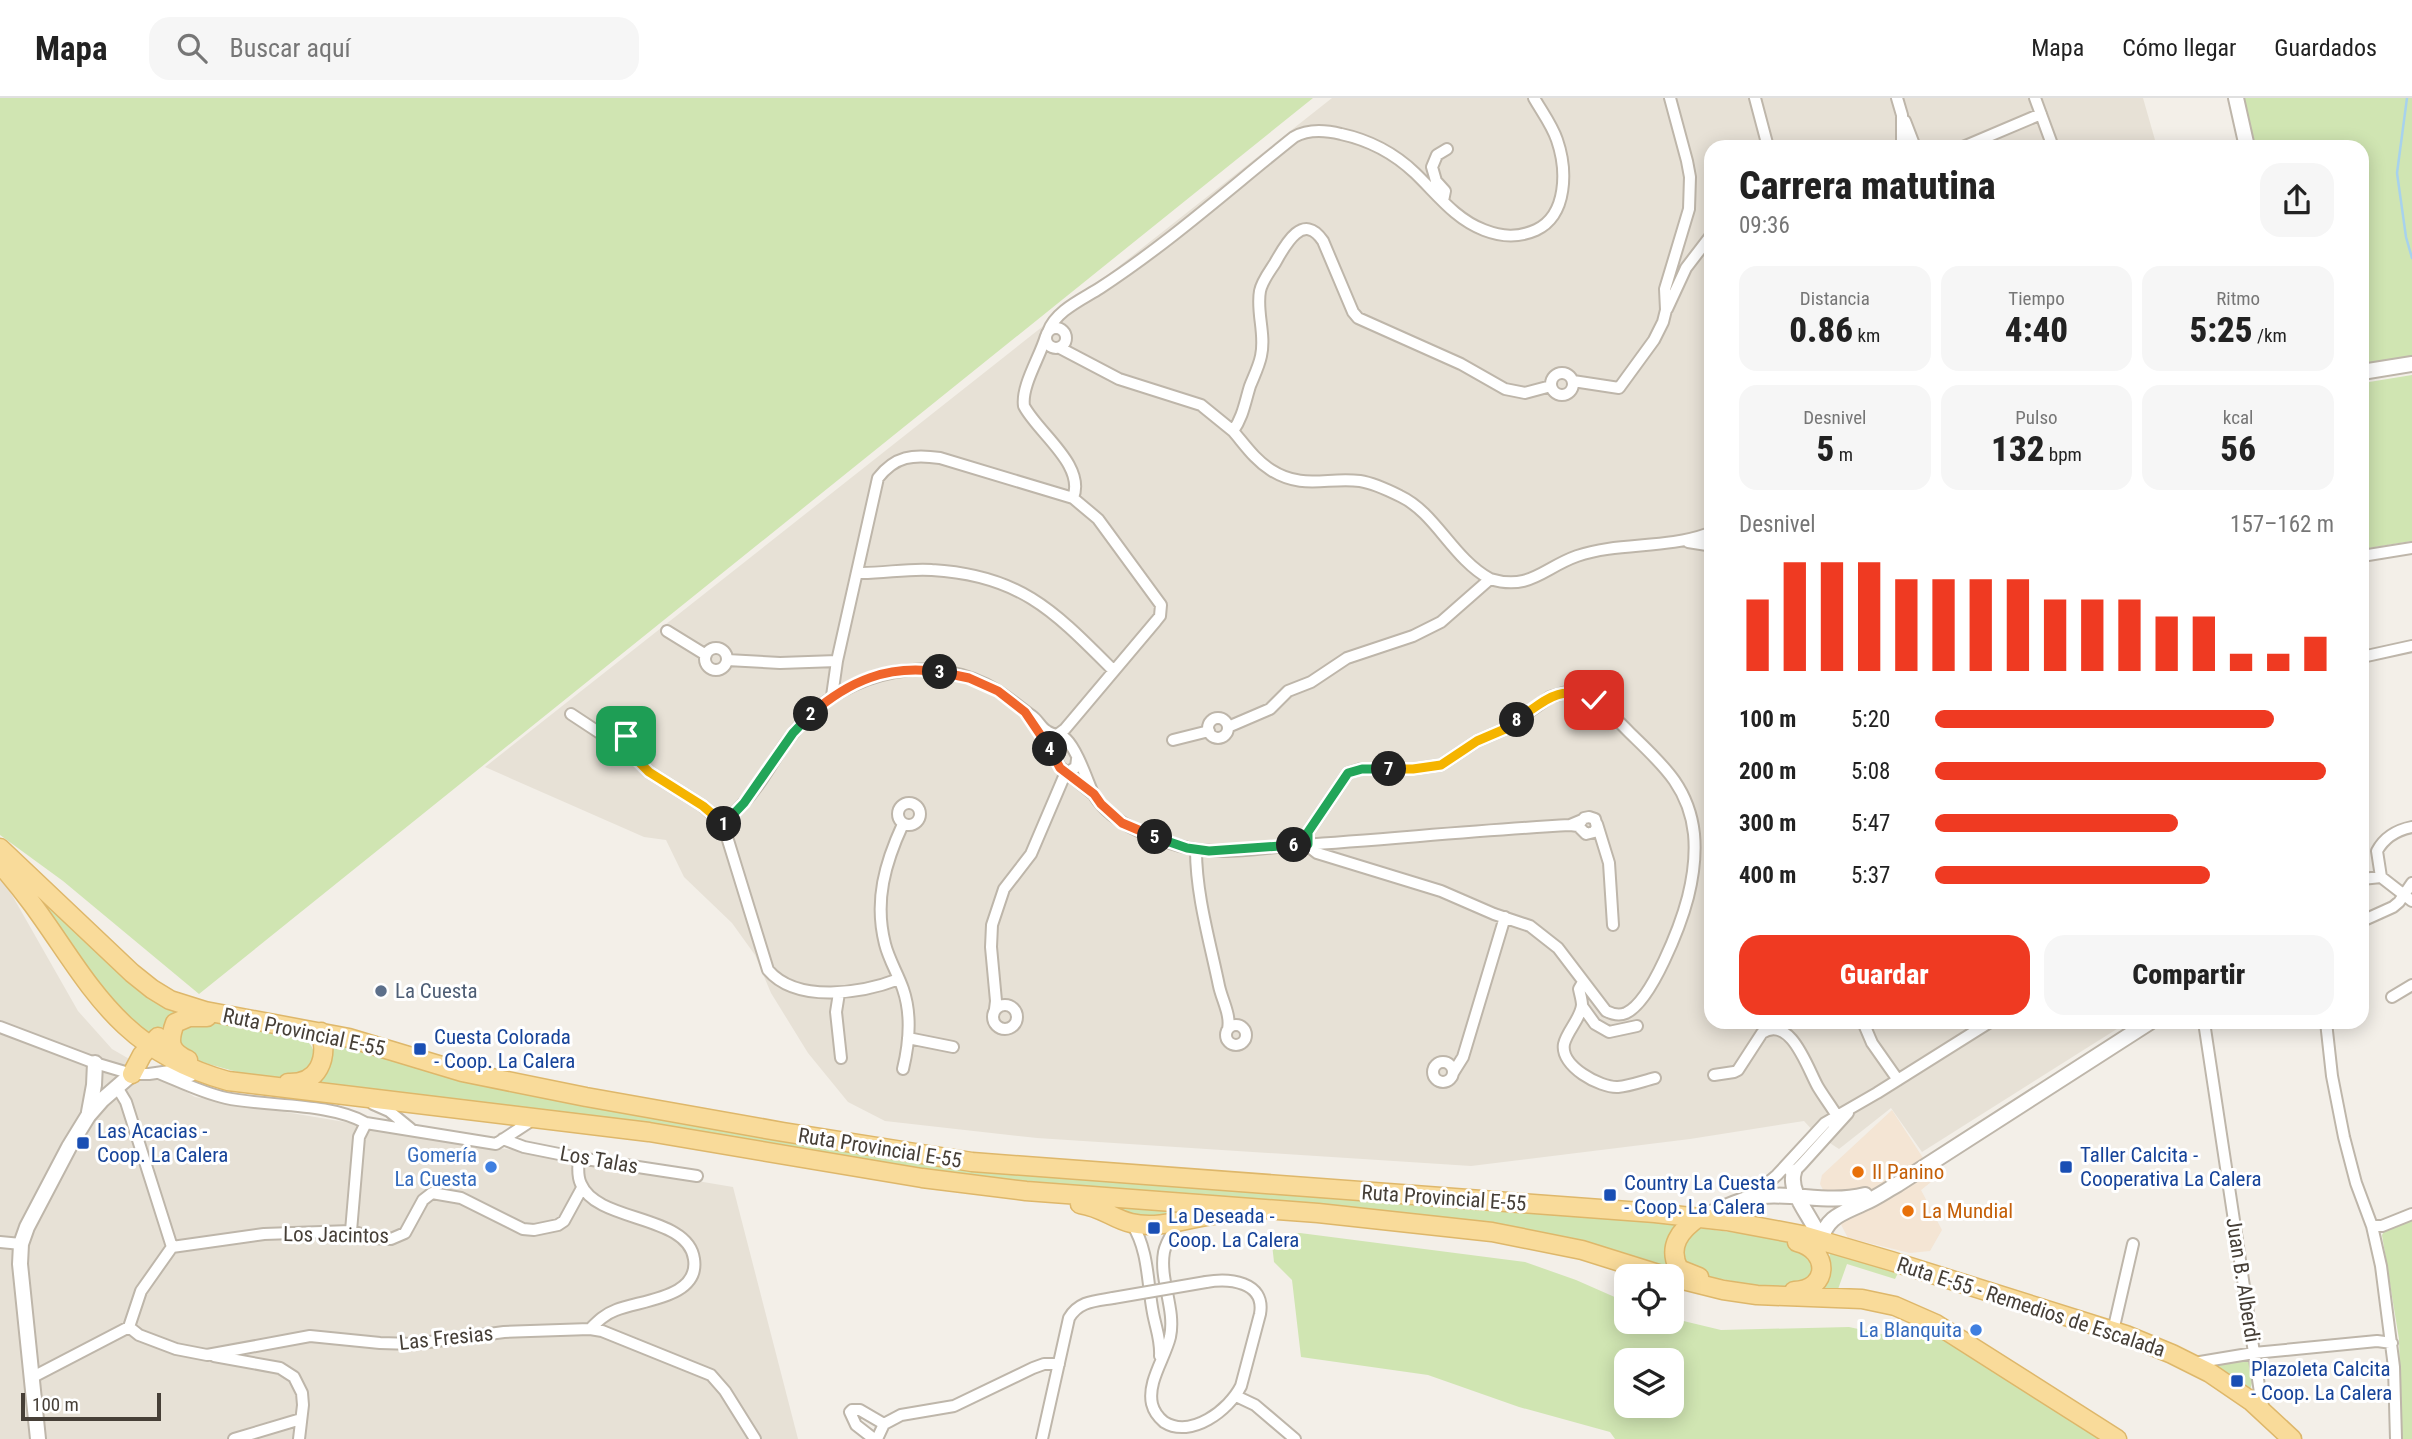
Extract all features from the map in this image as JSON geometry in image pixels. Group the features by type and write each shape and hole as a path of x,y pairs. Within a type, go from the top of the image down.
{"main road":[{"name":"Ruta Provincial E-55","path":"0,848 132,973 152,989 188,1007 349,1038 462,1072 503,1081 953,1160 1699,1217 1783,1231 1824,1242"},
{"name":"Ruta Provincial E-55","path":"0,864 32,904 96,996 122,1023 178,1063 228,1081 649,1132 953,1183 1481,1230 1582,1250 1627,1264"},
{"path":"136,1067 150,1045 167,1026 175,1022 194,1016 223,1020 240,1018"},
{"path":"175,1022 170,1037 177,1054 212,1069 228,1081"},
{"path":"122,1023 137,1049 136,1067"},
{"path":"273,1023 287,1032 311,1039 317,1044 321,1058"},
{"path":"261,1086 277,1082 298,1083 308,1080 317,1072 323,1045 321,1032"},
{"path":"953,1183 990,1195 1097,1207 1132,1224 1178,1223 1220,1214 1333,1221 1380,1219"},
{"path":"1699,1217 1684,1228 1678,1237 1674,1248 1675,1260 1683,1272 1710,1280 1723,1290"},
{"path":"1783,1231 1793,1241 1812,1247 1818,1255 1821,1268"},
{"path":"1783,1297 1787,1291 1813,1287 1819,1278 1824,1242"},
{"name":"Ruta E-55 - Remedios de Escalada","path":"1824,1242 2113,1331 2194,1363 2237,1390 2266,1413 2292,1439"},
{"path":"1684,1280 1723,1290 1783,1297 1862,1299 1895,1306 1944,1329 2117,1439"}],"street":[{"path":"1073,498 1077,484 1070,467 1024,406 1023,394 1054,321 1069,308 1129,269 1300,133 1335,132 1360,138 1414,172 1443,201 1475,226 1502,236 1534,231 1553,217 1559,205 1562,160 1552,129 1534,98"},
{"path":"1666,310 1665,289 1690,201 1687,161 1670,98"},
{"path":"1755,98 1766,140"},
{"path":"1897,98 1912,140"},
{"path":"2035,98 2050,140"},
{"path":"2236,98 2245,140"},
{"path":"1979,140 2040,114"},
{"path":"1902,115 1902,140"},
{"path":"1443,201 1444,191 1436,181 1432,167 1437,155 1447,149"},
{"path":"1234,431 1242,416 1261,356 1263,340 1260,291 1289,238 1302,230 1316,232 1323,241 1353,313 1358,318 1461,364 1504,389 1525,393 1551,386"},
{"path":"1573,381 1619,388 1660,331 1666,310 1686,268 1704,244"},
{"path":"1061,342 1063,320 1069,308"},
{"path":"1061,342 1046,343 1047,334 1056,328 1061,342 1083,359 1119,379 1201,405 1234,431 1256,458 1283,476 1317,483 1362,481 1406,499 1428,518 1467,564 1490,579 1517,583 1530,580 1579,555 1679,541 1704,540"},
{"path":"1041,353 1061,342"},
{"path":"2369,371 2412,364"},
{"path":"1558,373 1569,374 1573,381 1571,391 1564,395 1557,394 1551,386 1552,378 1558,373"},
{"path":"832,696 837,661 878,478 887,467 899,460 940,458 1073,498 1098,519 1161,605 1160,616 1048,745"},
{"path":"2369,555 2412,548"},
{"path":"857,573 930,569 996,582 1028,595 1054,612 1114,671"},
{"path":"1173,740 1209,731 1213,737 1219,739 1225,736 1228,727 1270,709 1288,691 1311,682 1347,659 1413,636 1441,622 1490,579"},
{"path":"667,631 706,655 711,650 719,649 727,660 780,663 837,661"},
{"path":"2369,655 2412,646"},
{"path":"723,824 752,793 800,724 832,696 848,686 879,674 929,670 969,678 998,691 1032,716 1047,732 1068,741 1094,794 1122,823 1196,850 1577,824 1586,834 1595,829 1609,863 1613,925"},
{"path":"1570,691 1594,700 1662,764 1677,782 1693,828 1695,853 1691,884 1682,916 1657,976 1640,1000 1626,1013 1606,1011 1550,940 1530,926 1505,917 1441,891 1317,853 1308,844 1308,832 1348,773 1362,769 1413,769 1441,765 1477,741 1505,729 1550,697 1570,691"},
{"path":"1025,712 1060,768 1094,794"},
{"path":"571,713 615,743 619,756 626,758 632,755 649,772 703,806 723,824 768,971 779,980 811,991 839,993 865,990 899,979"},
{"path":"998,1005 992,971 992,925 1004,889 1031,853 1067,773 1076,767 1077,758"},
{"path":"903,824 885,867 880,903 884,941 905,993 908,1038 903,1069"},
{"path":"2381,877 2378,847 2395,832 2412,827"},
{"path":"1196,850 1206,923 1221,994 1231,1025"},
{"path":"2369,878 2381,877 2408,898"},
{"path":"2369,918 2408,898 2412,883"},
{"path":"1451,1068 1463,1057 1505,917"},
{"path":"1583,982 1579,989 1583,1006 1595,1024 1609,1032 1637,1026"},
{"path":"2392,997 2412,985"},
{"path":"839,993 836,1012 841,1058"},
{"path":"1583,1006 1564,1043 1564,1054 1572,1067 1610,1087 1655,1078"},
{"path":"0,1027 95,1063 136,1067 159,1073 225,1098 335,1112 355,1116 366,1123 496,1144 534,1119"},
{"path":"1714,1075 1738,1070 1767,1029 1793,1039 1818,1087 1837,1116"},
{"path":"1866,1029 1871,1043 1898,1080"},
{"path":"1824,1242 1792,1186 1789,1170 1825,1123 1979,1029"},
{"path":"1824,1242 1823,1231 1832,1219 1886,1190 2140,1029"},
{"name":"Juan B. Alberdi","path":"2205,1029 2238,1260 2261,1399 2266,1413"},
{"path":"2327,1029 2332,1076 2344,1137 2356,1183 2372,1227 2381,1266 2392,1343 2396,1439"},
{"path":"908,1038 953,1046"},
{"path":"88,1116 95,1063"},
{"path":"38,1439 20,1264 21,1244 39,1204 88,1116 136,1067"},
{"path":"159,1073 170,1071 209,1082 228,1081"},
{"path":"31,1378 130,1327 141,1291 172,1247 126,1102 117,1087"},
{"path":"354,1097 389,1111 415,1131"},
{"path":"1748,1199 1789,1170 1852,1108"},
{"path":"351,1231 359,1137 366,1123"},
{"name":"Los Talas","path":"503,1139 524,1147 579,1158 697,1176"},
{"path":"579,1158 582,1188 591,1196 604,1205 679,1237 692,1249 695,1260 690,1279 679,1290 615,1310 603,1316 590,1329"},
{"name":"Los Jacintos","path":"172,1247 264,1234 351,1231 384,1239 397,1237 405,1233 423,1199 432,1193 461,1198 523,1229 546,1229 565,1221 582,1188"},
{"path":"1699,1217 1764,1195 1842,1200 1886,1190"},
{"path":"2372,1227 2382,1226 2412,1214"},
{"path":"1042,1439 1065,1328 1073,1311 1087,1302 1112,1298 1206,1282 1223,1279 1241,1282 1254,1291 1260,1301 1260,1314 1236,1396 1205,1423 1174,1434 1159,1419 1152,1404 1154,1381 1170,1335 1172,1316 1164,1256 1178,1223"},
{"path":"1132,1224 1143,1244 1153,1316 1160,1338 1159,1367"},
{"path":"0,1242 21,1244"},
{"path":"2113,1331 2133,1244"},
{"path":"1153,1316 1164,1322 1172,1316"},
{"name":"Las Fresias","path":"130,1327 139,1335 176,1349 207,1355 310,1336 414,1344 504,1332 590,1329 711,1375 725,1391 755,1439"},
{"path":"2194,1363 2254,1353 2377,1341 2392,1343"},
{"path":"207,1355 288,1371 302,1393 299,1439"},
{"path":"884,1424 860,1410 850,1412 856,1425 876,1439 884,1424 901,1415 954,1406 1033,1368 1044,1364 1059,1364"},
{"path":"1236,1396 1255,1405 1294,1439"},
{"path":"234,1439 301,1419"}],"shaded area":[{"path":"1332,98 2143,98 2155,140 1704,140 1704,1029 2117,1029 1922,1152 1891,1108 1839,1149 1816,1134 1804,1121 1690,1139 1471,1166 1037,1138 885,1121 848,1102 808,1053 771,993 755,955 732,923 684,877 666,840 644,837 485,767"},
{"path":"0,878 78,1011 112,1049 195,1097 733,1187 798,1439 0,1439"},
{"path":"1892,1110 1936,1178 1921,1190 1942,1230 1930,1251 1910,1253 1848,1238 1820,1184 1822,1175"}],"green space":[{"path":"0,98 1313,98 199,994 63,881 0,835"},
{"path":"2240,98 2412,98 2412,358 2369,364 2369,140 2249,140"},
{"path":"2412,375 2412,541 2369,548 2369,382"},
{"path":"24,878 177,1011 151,1040 107,1001"},
{"path":"210,1021 303,1039 312,1048 313,1070 283,1079 241,1073 194,1060 177,1047 180,1027"},
{"path":"328,1039 800,1141 1678,1223 1673,1264 1650,1264 1606,1252 1027,1187 314,1083"},
{"path":"1111,1206 1190,1211 1179,1217 1133,1218"},
{"path":"2412,1219 2412,1439 2402,1439 2399,1339 2382,1235 2385,1230"},
{"path":"1699,1228 1754,1235 1800,1245 1816,1269 1803,1286 1760,1286 1703,1276 1695,1273 1682,1260 1684,1239"},
{"path":"1300,1233 1525,1262 1614,1297 1614,1334 1684,1334 1684,1321 1721,1330 1849,1327 1891,1336 1914,1321 1931,1328 2102,1439 1615,1439 1610,1432 1519,1407 1428,1375 1301,1357 1292,1280 1274,1262 1271,1235"},
{"path":"1830,1250 1900,1269 1895,1279 1847,1264 1837,1292 1824,1289"},
{"path":"2248,1358 2252,1383 2250,1390 2212,1367 2211,1363"}],"waterway":[{"path":"2407,98 2397,173 2406,237 2412,258"}],"place":[{"name":"La Cuesta","path":"381,991"},
{"name":"Cuesta Colorada - Coop. La Calera","path":"420,1049"},
{"name":"Las Acacias - Coop. La Calera","path":"83,1143"},
{"name":"Gomería La Cuesta","path":"491,1167"},
{"name":"Taller Calcita - Cooperativa La Calera","path":"2066,1167"},
{"name":"Il Panino","path":"1858,1172"},
{"name":"Country La Cuesta - Coop. La Calera","path":"1610,1195"},
{"name":"La Mundial","path":"1908,1211"},
{"name":"La Deseada - Coop. La Calera","path":"1154,1228"},
{"name":"La Blanquita","path":"1976,1330"},
{"name":"Plazoleta Calcita - Coop. La Calera","path":"2237,1381"}],"route":[{"path":"626,736 633,739 636,745 632,755 649,772 703,806 723,824 752,793 800,724 832,696 848,686 879,674 915,670 951,674 969,678 998,691 1025,712 1045,739 1060,768 1094,794 1122,823 1177,845 1209,851 1308,844 1308,832 1348,773 1369,768 1413,769 1441,765 1477,741 1505,729 1550,697 1570,691 1594,700"}]}
